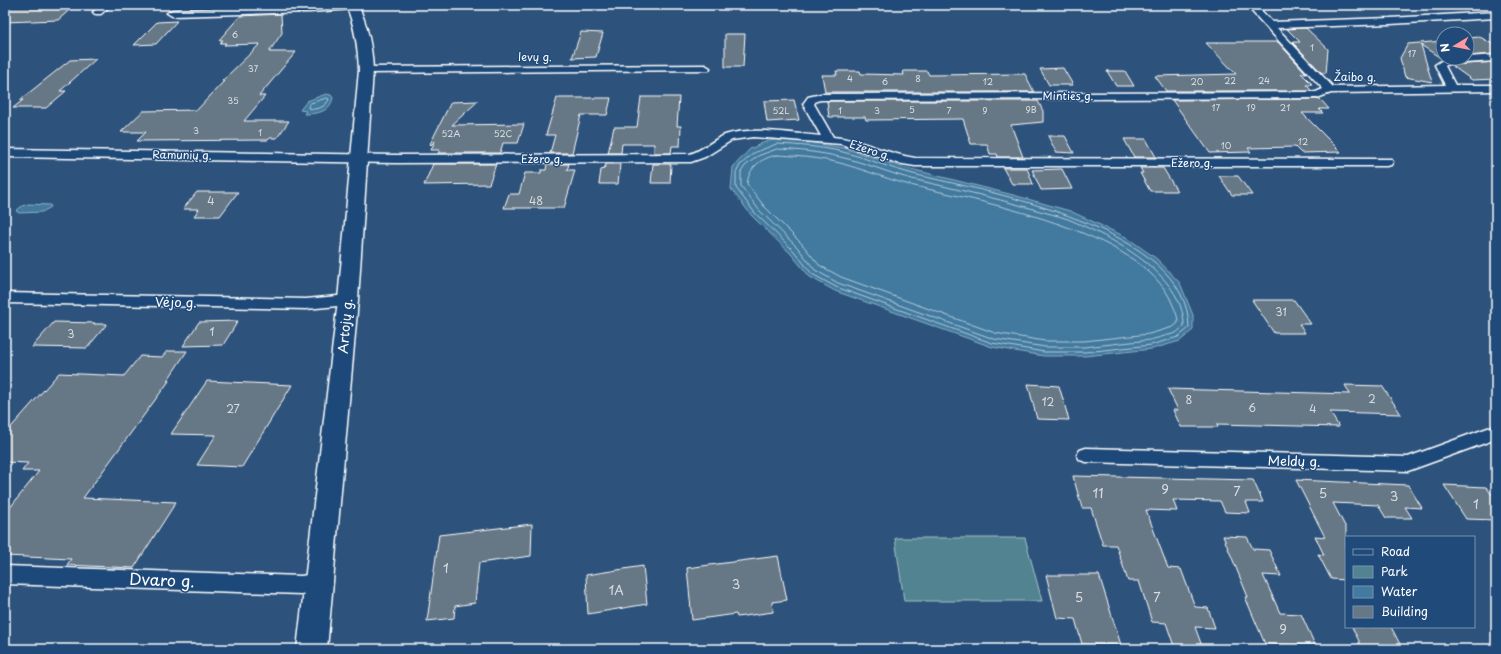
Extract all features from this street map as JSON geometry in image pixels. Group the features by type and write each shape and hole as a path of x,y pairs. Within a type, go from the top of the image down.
{"main road":[{"name":"Artojų g.","path":"312,649 348,300 366,70 363,33 353,6"}],"street":[{"path":"98,12 106,5"},
{"name":"Žaibo g.","path":"1251,5 1330,90 1496,88"},
{"path":"172,13 310,10 353,6"},
{"path":"1271,25 1390,21 1496,15"},
{"path":"1451,88 1440,65 1446,61 1496,58"},
{"name":"Ievų g.","path":"366,70 705,68"},
{"name":"Minties g.","path":"828,138 808,104 812,99 821,97 1317,95 1330,90"},
{"name":"Ežero g.","path":"359,158 691,158 702,155 727,139 740,134 828,138 901,160 915,162 1387,162"},
{"name":"Ramunių g.","path":"5,153 359,158"},
{"name":"Vėjo g.","path":"5,298 306,304 348,300"},
{"name":"Meldų g.","path":"1086,455 1408,464 1496,432"},
{"name":"Dvaro g.","path":"5,575 301,585 320,582"}],"green space":[{"path":"895,538 1025,538 1042,601 904,601"}],"water":[{"path":"326,94 331,95 333,98 326,109 318,113 309,114 304,114 306,111 300,110 307,101"},
{"path":"767,141 801,141 844,148 895,165 1070,211 1126,237 1157,259 1180,283 1193,315 1193,330 1180,341 1152,349 1085,356 1044,356 992,347 835,291 810,277 791,254 752,216 731,189 733,167 750,149"},
{"path":"28,204 50,205 51,207 42,212 19,213 16,211 22,206"}],"building":[{"path":"10,5 75,5 58,20 5,22 5,9"},
{"path":"281,14 282,33 269,52 296,52 259,96 265,96 244,121 289,121 277,138 270,138 268,140 137,141 146,132 121,132 143,111 197,110 224,81 222,81 260,44 224,45 226,43 220,43 223,40 219,40 240,16"},
{"path":"177,21 156,44 134,45 157,22"},
{"path":"1306,28 1328,49 1326,73 1322,73 1292,42 1300,42 1287,29"},
{"path":"581,32 603,33 596,57 572,58"},
{"path":"725,34 745,34 743,67 725,67"},
{"path":"1475,37 1480,37 1496,46 1496,54 1475,55"},
{"path":"1216,42 1278,42 1306,73 1301,73 1313,85 1306,85 1312,91 1166,91 1155,76 1236,74 1206,43 1217,43"},
{"path":"1435,42 1435,54 1421,45 1432,82 1405,77 1400,58 1408,44"},
{"path":"96,59 60,91 66,91 46,108 13,108 23,100 20,100 70,60"},
{"path":"1496,62 1496,79 1472,80 1452,66 1475,66 1475,63"},
{"path":"1063,68 1073,85 1049,85 1040,69"},
{"path":"836,71 860,71 861,74 904,75 903,71 927,71 929,75 1025,74 1034,92 825,92 822,75 837,75"},
{"path":"1107,71 1125,71 1134,86 1116,86"},
{"path":"641,97 679,97 677,126 681,126 680,146 672,146 671,153 654,153 654,144 622,144 621,153 608,153 614,127 637,127"},
{"path":"557,98 611,98 607,115 581,115 572,153 550,153 555,135 546,135"},
{"path":"1320,99 1329,109 1319,109 1323,113 1302,113 1341,152 1301,153 1295,147 1248,148 1251,152 1210,153 1172,100"},
{"path":"794,100 799,120 767,122 764,101"},
{"path":"478,101 452,125 524,124 518,143 503,143 500,153 438,153 440,150 431,150 435,141 431,145 430,144 451,102"},
{"path":"827,101 1038,101 1043,111 1043,122 1011,125 1023,157 998,157 997,154 990,154 987,144 971,144 963,119 866,120 865,117 829,117"},
{"path":"1048,136 1065,136 1074,153 1056,152"},
{"path":"1124,139 1146,139 1156,157 1134,157"},
{"path":"433,164 496,164 489,184 424,185"},
{"path":"547,164 569,164 567,170 575,170 564,208 504,208 509,194 519,194 525,173 541,173 541,170 546,170"},
{"path":"606,164 620,164 618,184 599,184 601,170 604,169"},
{"path":"653,164 671,164 670,183 651,183"},
{"path":"1003,168 1027,168 1033,184 1012,184"},
{"path":"1140,168 1163,168 1177,191 1150,191 1140,173 1143,173"},
{"path":"1062,169 1072,189 1041,190 1032,170"},
{"path":"1219,176 1238,176 1252,195 1232,195"},
{"path":"197,192 238,192 220,216 194,216 199,209 183,209"},
{"path":"1252,300 1294,300 1311,324 1299,324 1305,333 1274,333"},
{"path":"238,321 223,345 183,346 199,322"},
{"path":"54,322 107,324 87,348 32,347"},
{"path":"167,351 187,351 167,381 169,381 83,498 176,502 134,568 67,565 71,559 5,556 5,514 39,471 22,471 28,463 5,462 5,434 59,373 124,376 140,356 162,357"},
{"path":"207,381 292,385 242,467 197,465 216,435 171,434"},
{"path":"1028,384 1059,386 1069,420 1037,419"},
{"path":"1345,385 1382,386 1401,414 1330,412 1339,427 1217,424 1218,427 1181,427 1173,410 1178,410 1168,389 1350,394"},
{"path":"1073,476 1253,480 1263,502 1246,502 1250,513 1225,512 1220,501 1173,500 1177,511 1146,510 1168,568 1181,569 1195,607 1208,608 1215,628 1195,627 1203,649 1175,649 1166,623 1152,622 1139,581 1128,581 1116,545 1103,545 1091,508 1082,508"},
{"path":"1296,480 1408,485 1422,508 1405,507 1412,518 1386,518 1378,505 1333,503 1346,528 1345,580 1331,579 1318,554 1324,555 1315,536 1325,537"},
{"path":"1444,485 1486,487 1496,500 1496,520 1466,519"},
{"path":"532,524 531,556 479,563 475,603 455,606 454,618 427,621 439,535"},
{"path":"1223,536 1247,537 1253,549 1269,550 1281,576 1263,575 1280,613 1301,614 1315,645 1265,644 1245,597 1248,597"},
{"path":"778,556 787,600 772,602 773,612 737,617 736,614 692,620 687,568"},
{"path":"643,566 647,604 588,614 586,575"},
{"path":"1046,575 1099,575 1121,645 1082,644 1075,619 1057,618"},
{"path":"1352,628 1392,628 1402,648 1359,646 1359,641"}]}
